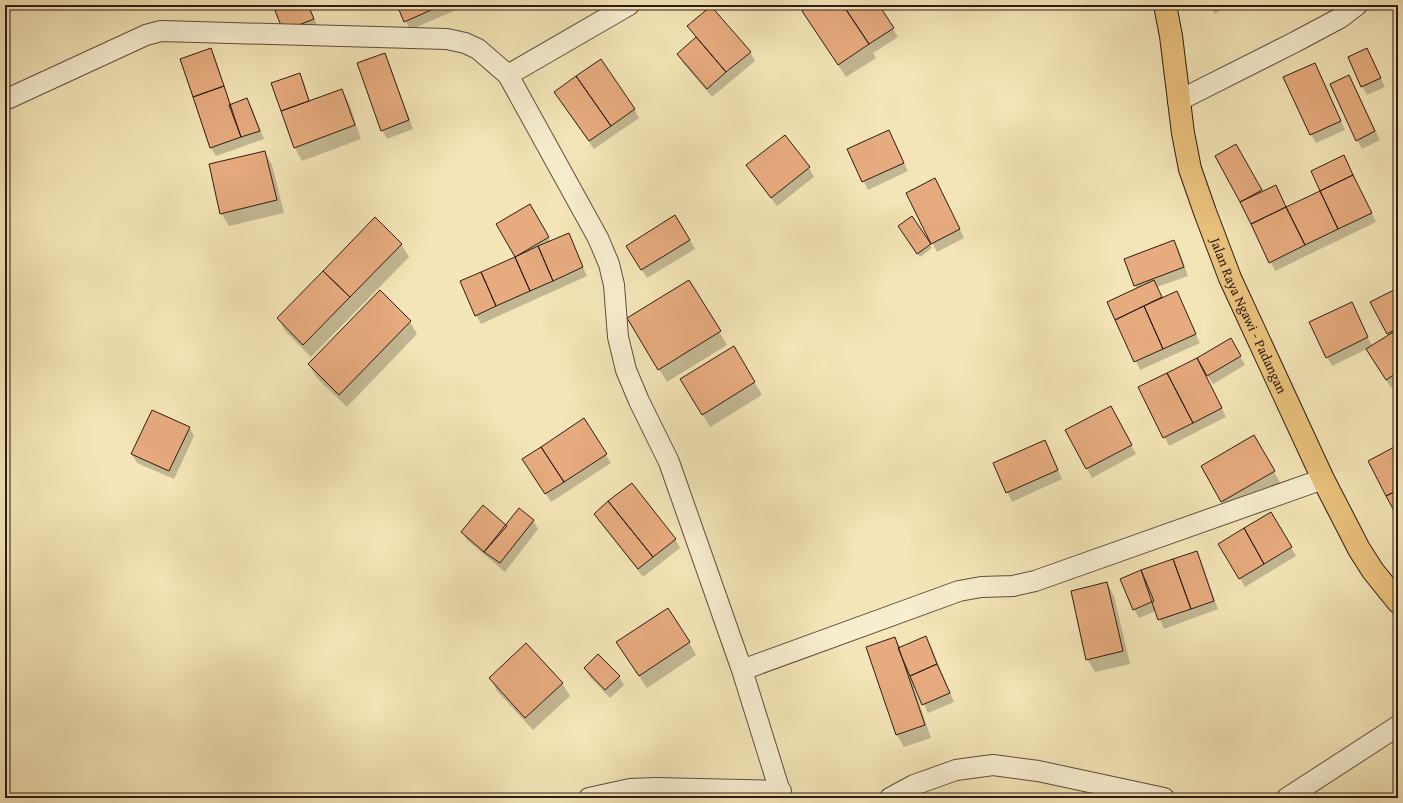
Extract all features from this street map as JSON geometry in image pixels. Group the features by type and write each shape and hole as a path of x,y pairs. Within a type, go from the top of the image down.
{"highway":[{"name":"Jalan Raya Ngawi - Padangan","path":"1165,5 1171,36 1178,101 1190,168 1230,278 1323,479 1359,549 1373,571 1398,602"}],"street":[{"path":"508,75 629,5"},
{"path":"1178,101 1340,18 1357,5"},
{"path":"5,100 146,35 161,31 447,39 465,43 478,49 508,75 598,238 609,264 614,285 618,337 626,370 639,401 669,462 742,670 782,794 630,788 589,798"},
{"path":"742,670 959,591 980,587 1012,586 1035,581 1323,479"},
{"path":"1287,798 1398,726"},
{"path":"890,798 914,785 956,770 993,765 1038,770 1164,798"}],"building":[{"path":"273,5 308,5 314,19 283,31"},
{"path":"397,5 437,5 438,7 404,22"},
{"path":"811,5 843,5 869,44 838,65 802,11"},
{"path":"843,5 879,5 894,28 869,44"},
{"path":"711,6 751,52 726,72 687,26"},
{"path":"696,37 726,72 707,89 677,54"},
{"path":"211,48 224,86 193,97 180,59"},
{"path":"1367,48 1381,78 1361,87 1348,57"},
{"path":"385,53 409,120 381,131 357,63"},
{"path":"601,59 635,109 611,126 576,76"},
{"path":"1315,63 1341,121 1310,135 1283,77"},
{"path":"300,73 309,101 281,111 271,83"},
{"path":"1349,75 1375,131 1356,141 1330,84"},
{"path":"576,76 611,126 589,141 554,92"},
{"path":"224,86 241,137 210,148 193,97"},
{"path":"342,89 355,125 294,148 281,111"},
{"path":"247,98 260,131 241,137 229,105"},
{"path":"889,130 904,163 862,182 847,149"},
{"path":"785,135 810,167 771,198 746,165"},
{"path":"1236,144 1262,190 1240,202 1215,156"},
{"path":"265,151 277,200 220,214 209,164"},
{"path":"1344,155 1353,175 1320,191 1311,171"},
{"path":"1353,175 1372,213 1338,229 1320,191"},
{"path":"935,178 960,229 931,244 906,193"},
{"path":"1276,185 1286,207 1251,224 1240,202"},
{"path":"1320,191 1338,229 1305,245 1286,207"},
{"path":"530,204 549,237 515,257 496,224"},
{"path":"1286,207 1305,245 1269,263 1251,224"},
{"path":"675,215 690,240 641,270 626,246"},
{"path":"912,216 931,244 917,254 898,226"},
{"path":"375,217 402,244 350,297 323,271"},
{"path":"569,233 583,267 553,281 538,246"},
{"path":"1174,240 1184,267 1134,286 1124,259"},
{"path":"538,246 553,281 530,291 515,257"},
{"path":"515,257 530,291 496,306 481,272"},
{"path":"323,271 350,297 303,345 277,318"},
{"path":"481,272 496,306 475,316 460,281"},
{"path":"689,280 721,331 658,370 627,318"},
{"path":"1154,280 1162,297 1115,320 1107,302"},
{"path":"1398,288 1398,328 1387,334 1370,302"},
{"path":"380,290 411,321 339,395 308,364"},
{"path":"1177,291 1196,334 1163,349 1144,306"},
{"path":"1352,302 1368,337 1326,358 1309,322"},
{"path":"1144,306 1163,349 1134,362 1115,320"},
{"path":"1398,329 1398,372 1386,380 1366,349"},
{"path":"1231,338 1241,356 1207,376 1197,358"},
{"path":"734,346 755,382 702,415 680,379"},
{"path":"1197,358 1222,408 1193,423 1167,373"},
{"path":"1167,373 1193,423 1163,438 1138,387"},
{"path":"1111,406 1132,445 1086,469 1065,430"},
{"path":"152,410 190,427 169,471 131,454"},
{"path":"584,418 607,454 564,482 541,447"},
{"path":"1254,435 1275,471 1221,502 1201,466"},
{"path":"1045,440 1058,470 1006,493 993,463"},
{"path":"1398,445 1398,490 1386,496 1368,461"},
{"path":"541,447 564,482 545,494 522,459"},
{"path":"632,483 676,539 653,557 608,501"},
{"path":"1398,490 1398,518 1386,496"},
{"path":"608,501 653,557 638,569 594,514"},
{"path":"483,505 507,526 484,552 461,532"},
{"path":"519,508 534,520 500,563 484,552"},
{"path":"1271,512 1292,547 1264,564 1244,528"},
{"path":"1244,528 1264,564 1239,579 1218,544"},
{"path":"1197,551 1214,601 1191,609 1173,559"},
{"path":"1173,559 1191,609 1158,620 1141,570"},
{"path":"1141,570 1154,601 1133,610 1120,579"},
{"path":"1107,582 1123,651 1086,660 1071,591"},
{"path":"668,608 690,642 639,676 616,642"},
{"path":"926,636 937,664 910,676 898,648"},
{"path":"895,637 925,725 896,735 866,647"},
{"path":"526,643 563,683 525,718 489,678"},
{"path":"598,654 620,676 605,690 584,668"},
{"path":"937,664 950,693 922,705 910,676"}]}
